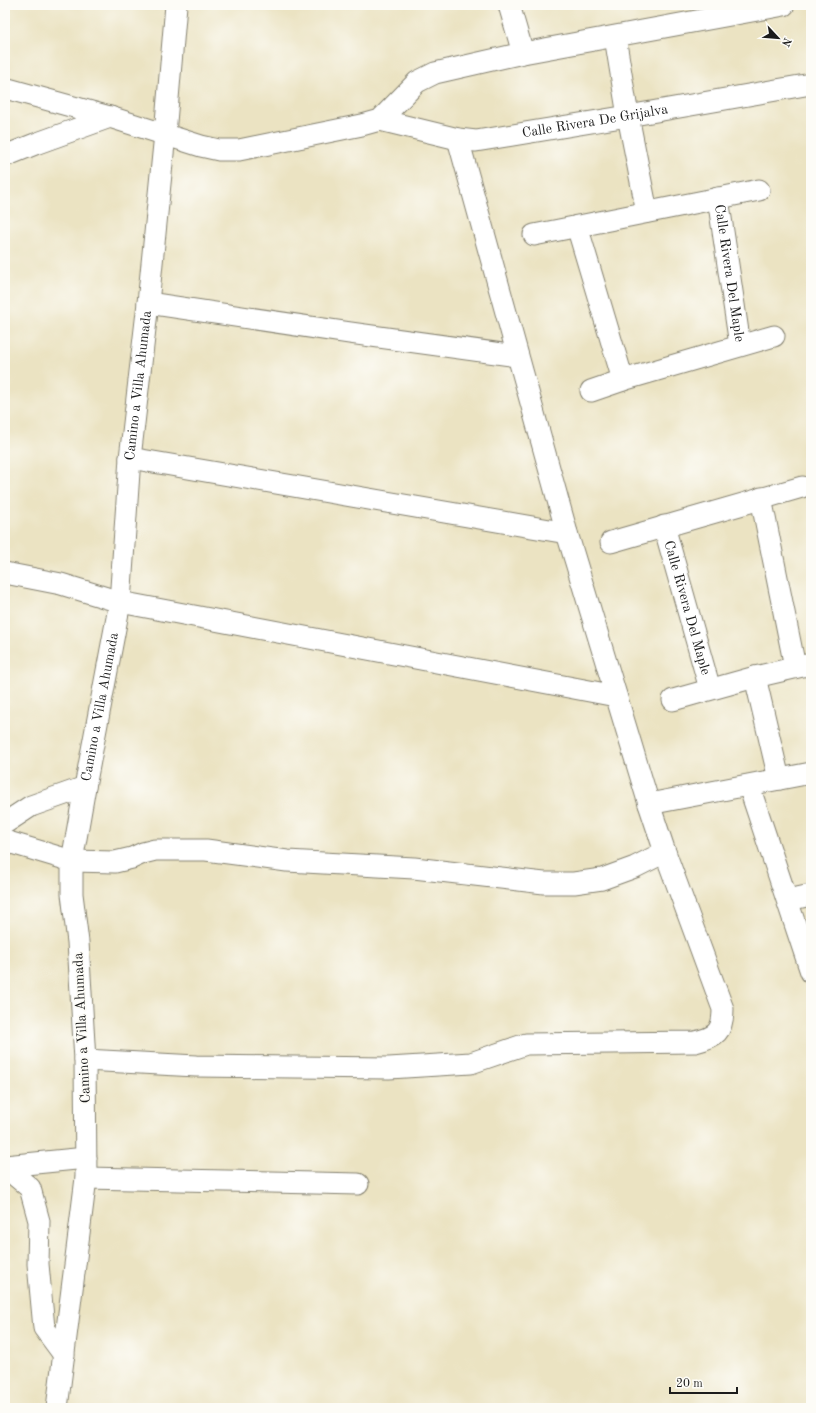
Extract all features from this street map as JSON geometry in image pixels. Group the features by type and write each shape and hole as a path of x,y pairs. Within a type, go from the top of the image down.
{"street":[{"name":"Camino a Villa Ahumada","path":"57,1408 86,1168 85,1060 78,949 72,894 72,861 84,787 120,602 130,458 148,303 176,5"},
{"path":"509,5 523,53"},
{"path":"5,88 110,117 219,150 239,150 380,120 417,82 435,73 523,53 784,5"},
{"path":"615,37 628,116 647,212"},
{"name":"Calle Rivera De Grijalva","path":"380,120 458,139 476,141 811,84"},
{"path":"5,156 110,117"},
{"path":"85,1060 196,1066 389,1068 471,1063 526,1044 695,1042 709,1039 718,1032 723,1021 723,1009 665,852 616,696 517,356 458,139"},
{"path":"718,198 759,190"},
{"name":"Calle Rivera Del Maple","path":"534,235 718,198 740,345 591,391"},
{"path":"577,226 623,380"},
{"path":"148,303 517,356"},
{"path":"740,345 774,336"},
{"path":"130,458 568,533"},
{"name":"Calle Rivera Del Maple","path":"611,542 802,487"},
{"name":"Calle Rivera Del Maple","path":"673,700 803,665 761,498"},
{"name":"Calle Rivera Del Maple","path":"664,526 710,689"},
{"path":"5,573 60,584 120,602 616,696"},
{"path":"755,677 778,779"},
{"path":"649,804 811,773"},
{"path":"749,786 811,972"},
{"path":"5,823 30,806 84,787"},
{"path":"5,841 72,861 115,862 132,858 143,852 155,850 206,850 287,861 414,868 544,883 574,883 602,878 635,867 665,852"},
{"path":"788,900 811,895"},
{"path":"5,1166 86,1168 358,1184"},
{"path":"5,1166 30,1188 39,1221 38,1264 44,1328 64,1355"}]}
